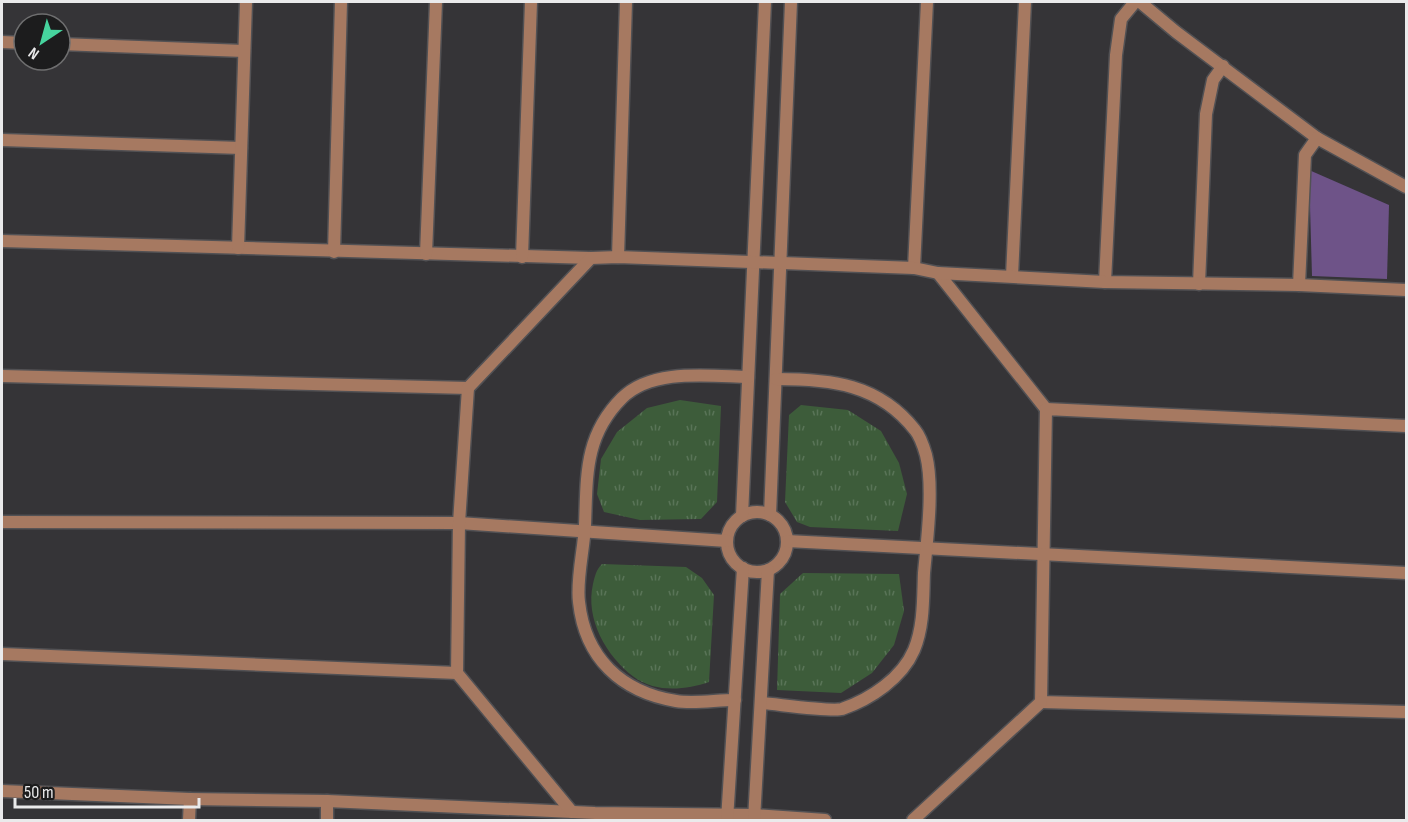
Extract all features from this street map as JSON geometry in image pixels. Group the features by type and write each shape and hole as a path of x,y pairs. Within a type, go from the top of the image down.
{"street":[{"path":"238,248 246,2"},
{"path":"334,252 341,2"},
{"path":"426,254 436,2"},
{"path":"522,257 531,2"},
{"path":"618,257 626,2"},
{"path":"742,516 765,2"},
{"path":"770,515 791,2"},
{"path":"914,268 927,2"},
{"path":"1012,276 1025,2"},
{"path":"1105,282 1116,55 1121,19 1137,2 1317,138 1407,187"},
{"path":"72,44 244,51"},
{"path":"1199,284 1206,114 1213,80 1222,66"},
{"path":"1299,285 1305,154 1317,138"},
{"path":"2,140 241,148"},
{"path":"2,241 522,257 618,257 914,268 938,273 1105,282 1299,285 1407,290"},
{"path":"572,812 457,673 459,523 468,388 591,258"},
{"path":"938,273 1046,409 1041,702"},
{"path":"735,700 678,702 641,692 604,666 585,635 578,601 588,462 597,432 622,397 651,379 693,375 748,377"},
{"path":"2,376 468,388"},
{"path":"761,703 840,710 867,698 898,676 914,651 921,627 929,488 926,456 917,432 894,408 866,391 816,379 776,379"},
{"path":"1046,409 1407,426"},
{"path":"751,512 770,515 779,521 785,531 787,541 785,553 778,563 768,570 760,572 743,568 728,552 729,531 742,516 751,512"},
{"path":"2,522 459,523 727,541"},
{"path":"787,541 1407,573"},
{"path":"728,818 743,568"},
{"path":"754,818 768,570"},
{"path":"2,654 457,673"},
{"path":"914,820 1041,702 1407,712"},
{"path":"2,791 190,799 327,801 464,814 572,812 595,817 825,820"},
{"path":"189,820 190,799"},
{"path":"327,801 327,820"}],"green space":[{"path":"680,400 721,406 717,502 701,519 640,520 604,512 597,494 601,459 617,432 647,408"},
{"path":"801,405 848,410 881,431 899,463 907,494 898,531 810,527 797,522 785,502 789,415"},
{"path":"602,564 686,567 702,578 714,595 709,682 671,689 652,686 634,677 615,659 600,636 592,610 593,584"},
{"path":"803,573 899,574 904,611 894,645 872,673 841,693 777,690 780,594"}],"building":[{"path":"1309,170 1389,205 1387,279 1312,276"}]}
